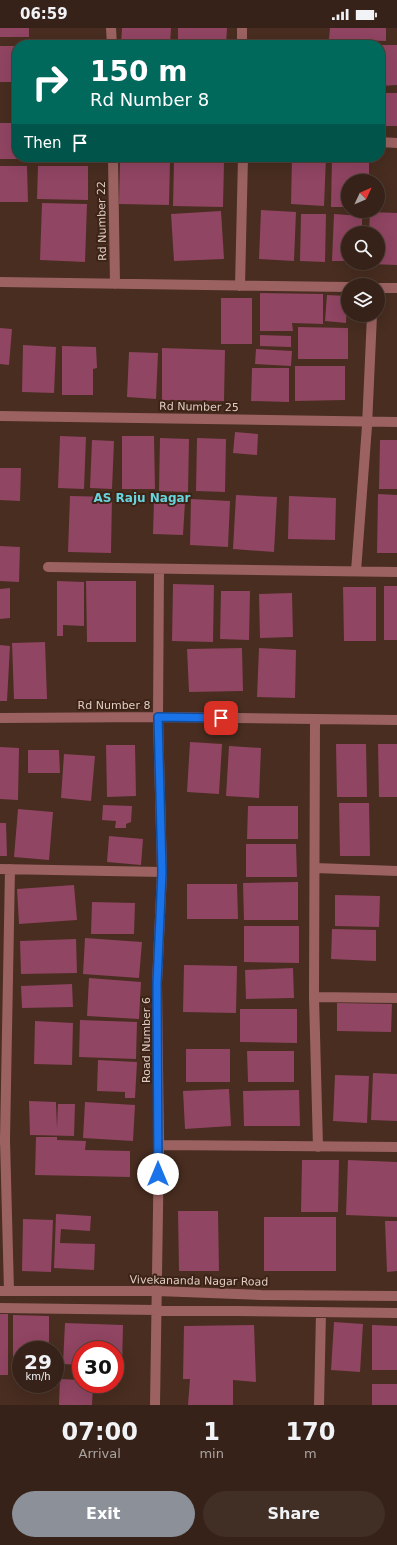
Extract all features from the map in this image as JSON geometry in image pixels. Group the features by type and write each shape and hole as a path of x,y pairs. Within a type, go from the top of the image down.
{"street":[{"path":"111,28 112,40"},
{"path":"242,28 242,40"},
{"path":"385,142 397,143"},
{"name":"Rd Number 22","path":"113,162 115,284"},
{"path":"240,286 243,162"},
{"path":"0,282 341,287"},
{"path":"385,288 397,288"},
{"path":"356,571 367,421 372,322"},
{"name":"Rd Number 25","path":"0,416 397,422"},
{"path":"48,567 397,572"},
{"name":"Road Number 6","path":"155,1405 159,1145 157,983 162,872 158,717 159,569"},
{"name":"Rd Number 8","path":"0,718 158,717 397,720"},
{"path":"315,720 314,997 318,1146"},
{"path":"315,868 397,871"},
{"path":"4,1291 3,1140 5,869 162,872"},
{"path":"314,997 397,998"},
{"path":"159,1145 397,1147"},
{"name":"Vivekananda Nagar Road","path":"4,1291 157,1291 261,1295 397,1296"},
{"path":"0,1308 397,1313"},
{"path":"319,1405 321,1312"}],"building":[{"path":"0,28 29,28 29,37 0,37"},
{"path":"122,28 171,28 170,40 121,40"},
{"path":"178,28 227,28 226,40 178,40"},
{"path":"330,28 386,28 386,41 329,39"},
{"path":"385,45 397,45 397,85 385,86"},
{"path":"0,46 12,46 12,82 0,82"},
{"path":"385,93 397,93 397,126 385,126"},
{"path":"0,123 12,123 12,159 0,159"},
{"path":"120,162 170,162 169,205 119,204"},
{"path":"174,162 224,162 223,207 173,206"},
{"path":"292,162 326,162 324,206 291,204"},
{"path":"332,162 369,162 369,174 341,174 341,207 331,207"},
{"path":"0,166 27,166 28,202 0,202"},
{"path":"38,166 88,166 88,200 37,199"},
{"path":"42,203 87,204 85,262 40,260"},
{"path":"261,210 296,212 294,261 259,259"},
{"path":"221,211 224,259 174,261 171,214"},
{"path":"385,213 397,213 397,265 385,265 385,226 369,226 370,218 385,218"},
{"path":"301,214 326,214 325,262 300,261"},
{"path":"334,214 341,214 341,218 362,218 362,226 341,226 341,261 332,261"},
{"path":"260,293 323,294 323,324 292,323 293,331 260,331"},
{"path":"327,295 341,296 341,322 346,323 325,321"},
{"path":"221,298 252,298 252,344 221,344"},
{"path":"298,327 348,328 348,359 298,359"},
{"path":"0,328 12,329 9,365 0,364"},
{"path":"260,335 291,336 291,347 260,346"},
{"path":"23,345 56,347 54,393 22,392"},
{"path":"62,346 96,347 97,368 93,369 93,395 62,395"},
{"path":"162,348 225,350 224,401 162,400"},
{"path":"256,349 292,351 291,366 255,364"},
{"path":"129,352 158,353 156,399 127,397"},
{"path":"295,366 345,366 345,400 295,401"},
{"path":"252,368 289,368 289,402 251,401"},
{"path":"235,432 258,434 257,455 233,453"},
{"path":"60,436 86,437 84,489 58,488"},
{"path":"122,436 154,436 155,489 122,489"},
{"path":"160,438 189,439 188,492 159,491"},
{"path":"197,438 226,439 225,492 196,491"},
{"path":"92,440 114,441 112,489 90,488"},
{"path":"380,440 397,440 397,489 379,489"},
{"path":"0,468 21,468 20,501 0,500"},
{"path":"378,494 397,495 397,553 377,553"},
{"path":"236,495 277,497 274,552 233,549"},
{"path":"70,496 112,497 111,553 68,552"},
{"path":"289,496 336,498 335,540 288,539"},
{"path":"191,499 230,501 228,547 190,545"},
{"path":"154,500 185,502 183,535 153,534"},
{"path":"0,546 20,547 19,582 0,581"},
{"path":"57,581 84,582 84,626 63,625 63,636 57,636"},
{"path":"86,581 136,581 136,642 87,642"},
{"path":"173,584 214,585 213,642 172,641"},
{"path":"384,586 397,586 397,640 384,640"},
{"path":"343,587 376,587 376,641 344,641"},
{"path":"10,588 10,618 0,619 0,589"},
{"path":"221,591 250,591 249,640 220,639"},
{"path":"292,593 293,637 260,638 259,594"},
{"path":"45,642 47,699 14,699 12,643"},
{"path":"0,645 10,646 7,701 0,701"},
{"path":"242,648 243,691 189,692 187,649"},
{"path":"259,648 296,650 295,698 257,697"},
{"path":"190,742 222,744 219,794 187,792"},
{"path":"336,744 366,744 367,797 337,797"},
{"path":"378,744 397,744 397,797 379,797"},
{"path":"106,745 135,745 136,796 107,797"},
{"path":"229,746 261,748 259,798 226,796"},
{"path":"0,747 19,748 18,800 0,799"},
{"path":"28,750 59,750 60,773 28,773"},
{"path":"64,754 95,756 91,801 61,798"},
{"path":"339,803 369,803 370,856 340,856"},
{"path":"103,805 132,806 131,822 126,824 126,828 115,828 116,821 102,820"},
{"path":"248,806 298,806 298,839 247,839"},
{"path":"18,809 53,812 49,860 14,857"},
{"path":"0,823 6,823 7,856 0,856"},
{"path":"109,836 143,839 141,865 107,862"},
{"path":"246,844 296,844 297,877 246,877"},
{"path":"298,882 298,920 244,920 243,883"},
{"path":"187,884 237,884 238,919 187,919"},
{"path":"74,885 77,920 19,924 17,889"},
{"path":"335,895 380,896 379,927 335,926"},
{"path":"92,902 135,903 134,934 91,934"},
{"path":"244,926 299,926 299,963 244,962"},
{"path":"332,929 376,930 376,961 331,959"},
{"path":"85,938 142,942 139,978 83,974"},
{"path":"76,939 77,973 21,974 20,941"},
{"path":"184,965 237,966 236,1013 183,1012"},
{"path":"293,968 294,998 246,999 245,970"},
{"path":"89,978 141,982 139,1019 87,1016"},
{"path":"72,984 73,1007 22,1008 21,986"},
{"path":"337,1003 392,1004 391,1032 337,1031"},
{"path":"240,1009 297,1009 297,1043 240,1042"},
{"path":"80,1020 137,1022 136,1059 79,1057"},
{"path":"35,1021 73,1023 72,1065 34,1064"},
{"path":"186,1049 230,1049 230,1082 186,1082"},
{"path":"247,1051 294,1051 294,1082 248,1082"},
{"path":"98,1060 137,1062 135,1098 125,1098 125,1092 97,1091"},
{"path":"373,1073 397,1074 397,1121 371,1120"},
{"path":"335,1075 369,1076 367,1123 333,1121"},
{"path":"229,1089 231,1126 185,1129 183,1091"},
{"path":"299,1090 300,1126 244,1126 243,1091"},
{"path":"29,1101 56,1102 57,1128 58,1104 75,1104 74,1136 30,1135"},
{"path":"85,1102 135,1105 133,1141 83,1138"},
{"path":"36,1137 57,1137 57,1140 86,1141 85,1150 130,1151 130,1177 35,1175"},
{"path":"302,1160 339,1160 338,1212 301,1212"},
{"path":"348,1160 397,1162 397,1217 346,1215"},
{"path":"178,1211 218,1211 219,1271 179,1271"},
{"path":"56,1214 91,1216 90,1231 61,1229 60,1243 95,1244 94,1270 54,1268"},
{"path":"264,1217 336,1217 336,1271 264,1271"},
{"path":"23,1219 53,1220 51,1272 22,1271"},
{"path":"385,1221 397,1221 397,1271 387,1272"},
{"path":"0,1314 8,1314 8,1375 0,1375"},
{"path":"13,1315 49,1316 49,1341 13,1341"},
{"path":"334,1322 363,1324 360,1372 331,1370"},
{"path":"65,1323 123,1325 123,1341 72,1341 72,1364 64,1364"},
{"path":"254,1325 256,1382 233,1380 233,1405 188,1405 190,1379 183,1379 184,1326"},
{"path":"372,1325 397,1326 397,1370 372,1370"},
{"path":"64,1379 72,1380 72,1393 93,1393 92,1405 59,1405 59,1393 64,1393"},
{"path":"372,1384 397,1384 397,1405 372,1405"}],"district":[{"name":"AS Raju Nagar","path":"142,498"}],"route":[{"path":"158,1174 157,983 162,872 158,717 221,718"}]}
